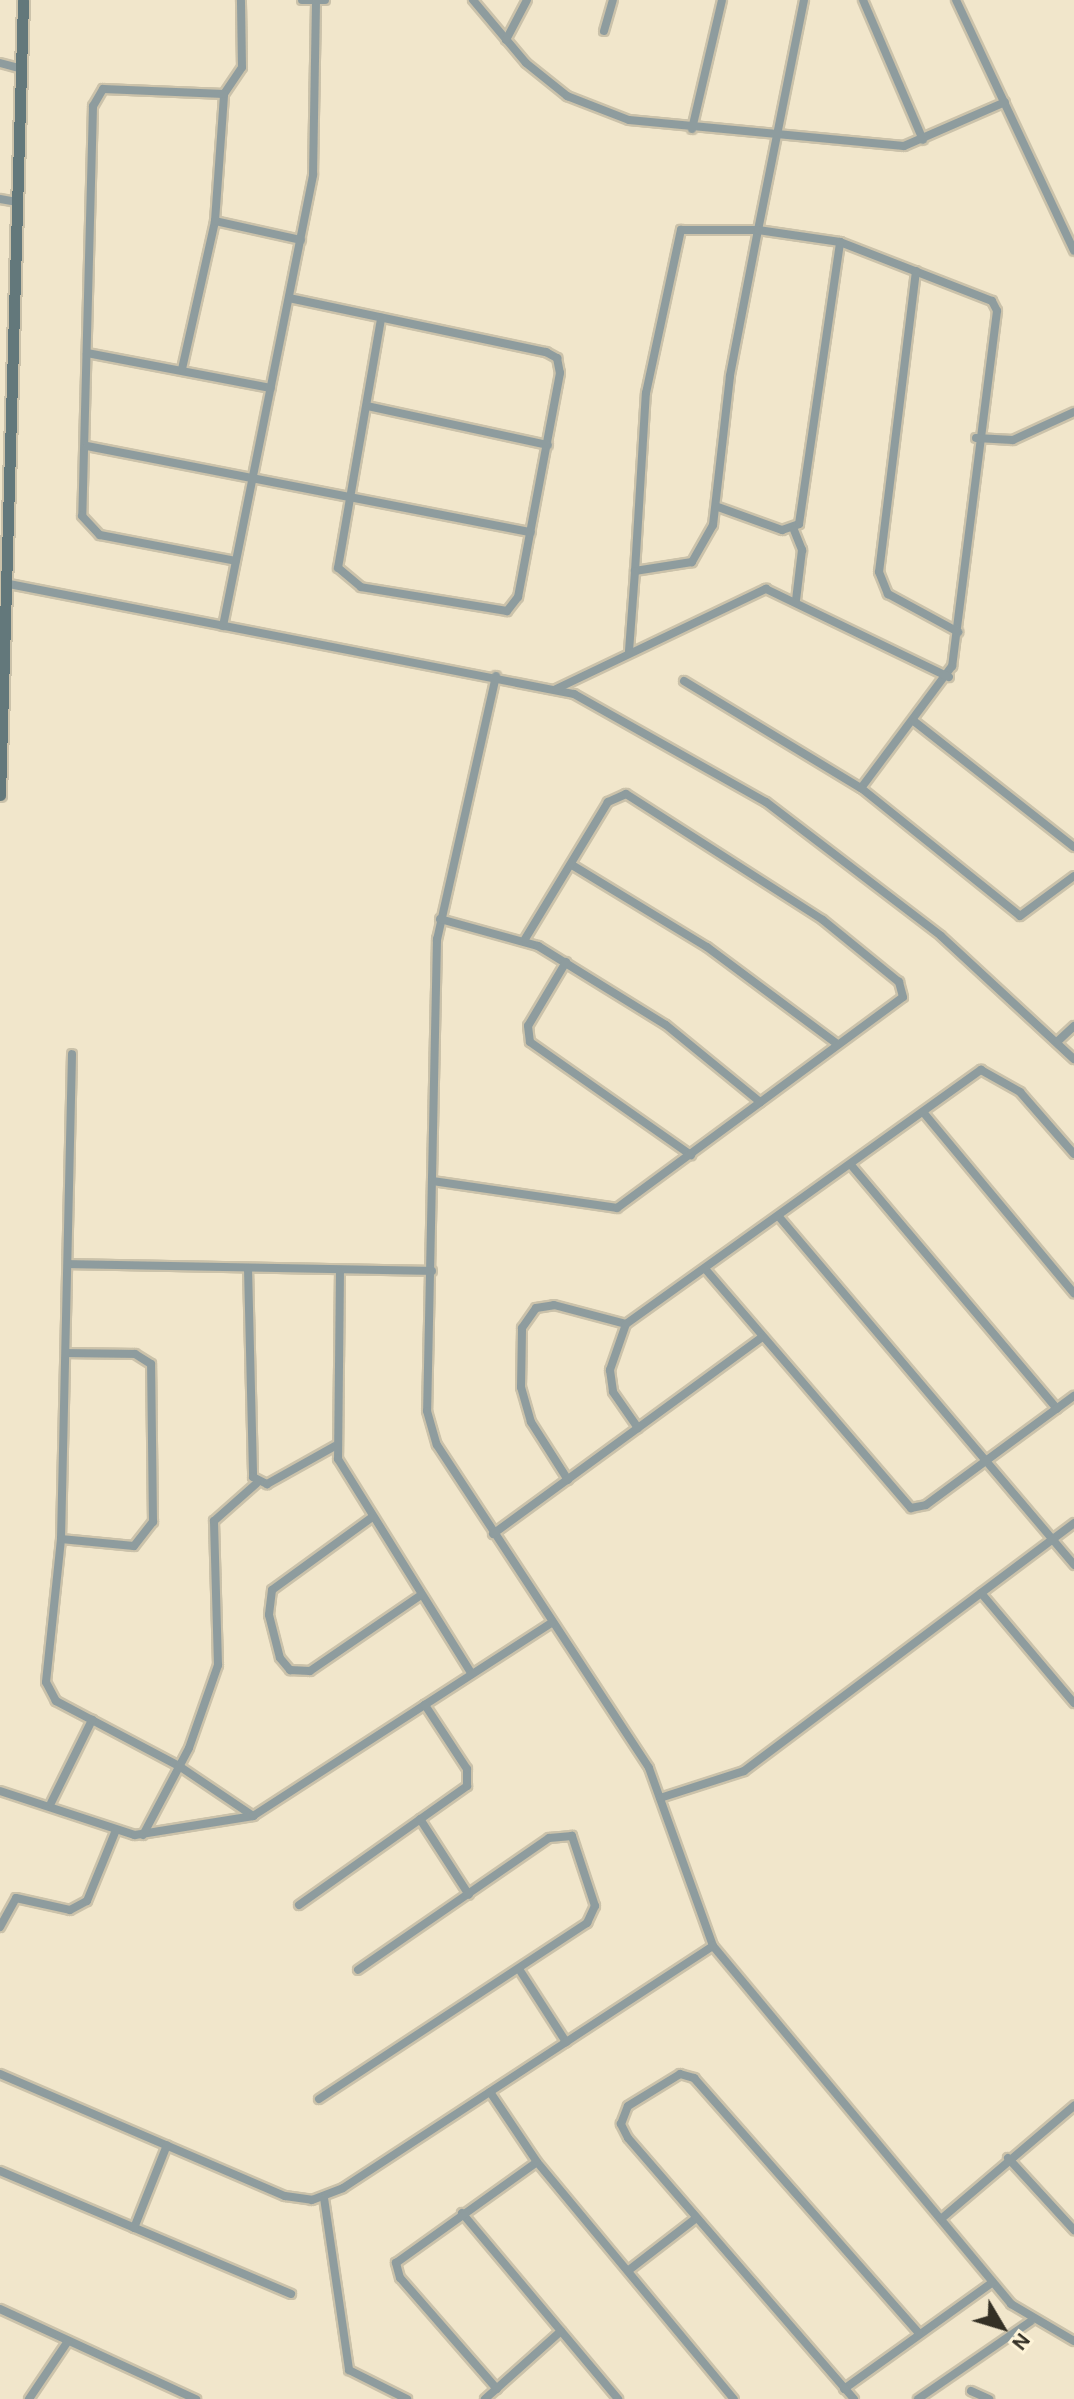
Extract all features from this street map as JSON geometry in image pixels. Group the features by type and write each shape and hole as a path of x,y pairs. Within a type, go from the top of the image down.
{"street":[{"path":"0,795 23,0"},
{"path":"182,369 215,221 224,94 242,67 241,0"},
{"path":"223,626 313,175 320,1 302,0"},
{"path":"473,0 506,40 584,107 692,129 898,146 923,140 1005,102"},
{"path":"506,40 527,0"},
{"path":"604,31 613,0"},
{"path":"692,129 722,0"},
{"path":"635,571 692,562 718,507 730,376 804,0"},
{"path":"863,0 923,140"},
{"path":"956,0 1074,251"},
{"path":"0,63 19,68"},
{"path":"224,94 113,87 96,93 87,446 82,516 93,532 236,561"},
{"path":"0,199 17,202"},
{"path":"215,221 301,240"},
{"path":"629,651 646,393 675,237 687,229 758,230 840,242 996,306 976,438 958,632 949,677 861,788"},
{"path":"796,600 802,550 794,530 840,242"},
{"path":"916,271 879,572 888,594 958,632"},
{"path":"289,298 381,318 557,358 548,445 531,532 518,597 507,611 361,587 342,575 336,559 381,318"},
{"path":"87,353 271,388"},
{"path":"367,406 548,445"},
{"path":"976,438 1013,440 1074,412"},
{"path":"87,446 531,532"},
{"path":"718,507 794,530"},
{"path":"4,583 556,689 766,802 941,936 1074,1059"},
{"path":"556,689 755,590 796,600 949,677"},
{"path":"496,676 440,919 427,1411 441,1454 643,1757 713,1946 993,2282 1031,2321 1074,2341"},
{"path":"684,681 861,788 1020,916 1074,876"},
{"path":"915,722 1074,847"},
{"path":"433,1181 609,1209 629,1203 903,997 899,982 823,920 626,794 608,802 525,939"},
{"path":"572,865 707,947 837,1044"},
{"path":"440,919 525,939 566,962 666,1025 760,1102"},
{"path":"566,962 528,1026 530,1042 691,1155"},
{"path":"1058,1041 1074,1026"},
{"path":"72,1054 61,1539 46,1682 56,1701 179,1766 253,1816"},
{"path":"638,1428 613,1392 610,1370 626,1324 707,1271 981,1070 992,1072 1020,1092 1074,1154"},
{"path":"923,1112 1074,1293"},
{"path":"851,1165 1057,1409"},
{"path":"780,1218 1074,1565"},
{"path":"68,1264 432,1271"},
{"path":"248,1268 257,1483"},
{"path":"340,1271 335,1446 371,1518 472,1674"},
{"path":"707,1271 906,1506 926,1505 1074,1396"},
{"path":"568,1480 527,1411 522,1328 541,1305 626,1324"},
{"path":"493,1534 761,1338"},
{"path":"61,1539 134,1546 153,1522 151,1364 141,1355 66,1353"},
{"path":"143,1835 179,1766 218,1665 214,1521 257,1483 267,1484 335,1446"},
{"path":"371,1518 272,1590 269,1615 280,1658 290,1670 310,1671 421,1595"},
{"path":"660,1798 744,1771 1074,1523"},
{"path":"981,1593 1074,1703"},
{"path":"0,1791 51,1803 116,1830 143,1835 253,1816 551,1623"},
{"path":"299,1905 420,1819 458,1796 469,1775 425,1705"},
{"path":"51,1803 92,1720"},
{"path":"420,1819 469,1895"},
{"path":"0,1927 16,1898 70,1910 87,1901 116,1830"},
{"path":"319,2099 519,1969 594,1911 572,1836 549,1838 358,1970"},
{"path":"0,2074 285,2196 324,2198 713,1946"},
{"path":"519,1969 566,2042"},
{"path":"854,2399 695,2219 621,2124 628,2106 680,2074 699,2083 919,2333"},
{"path":"490,2092 537,2162 734,2399"},
{"path":"941,2219 1008,2158 1074,2106"},
{"path":"134,2228 167,2145"},
{"path":"1008,2158 1074,2230"},
{"path":"497,2389 396,2268 402,2254 537,2162"},
{"path":"0,2171 291,2294"},
{"path":"324,2198 349,2370 403,2398"},
{"path":"462,2213 618,2399"},
{"path":"629,2270 695,2219"},
{"path":"844,2389 993,2282"},
{"path":"0,2309 189,2398"},
{"path":"918,2399 1031,2321"},
{"path":"485,2399 561,2331"},
{"path":"29,2399 68,2341"},
{"path":"971,2391 989,2399"}]}
